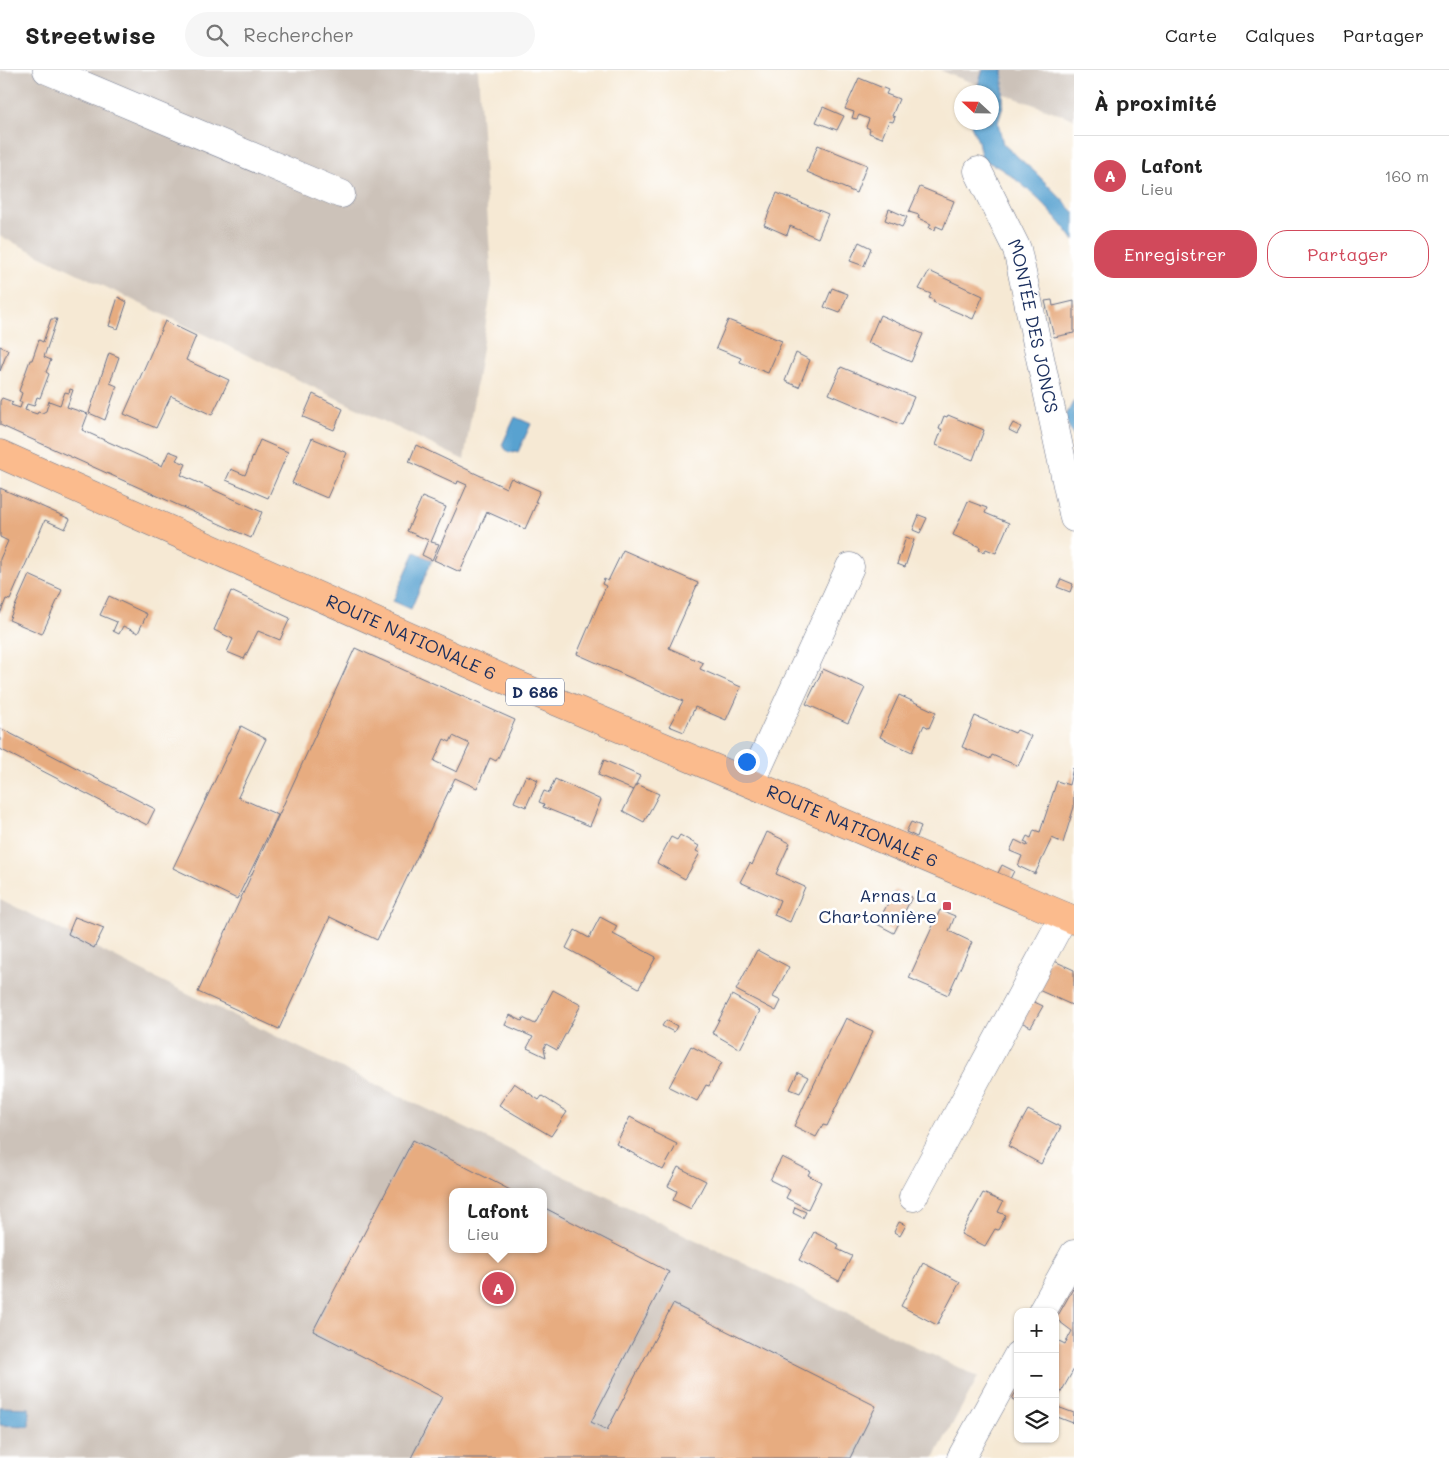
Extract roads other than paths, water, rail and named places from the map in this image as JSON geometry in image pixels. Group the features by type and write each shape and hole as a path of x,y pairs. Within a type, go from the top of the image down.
{"main road":[{"name":"ROUTE NATIONALE 6","path":"0,454 515,684 1069,918"}],"street":[{"path":"47,70 341,194"},
{"name":"MONTÉE DES JONCS","path":"978,171 1017,249 1074,518"},
{"path":"751,784 850,567"},
{"path":"913,1197 1069,918"},
{"path":"1044,1308 1074,1254"},
{"path":"961,1458 1014,1362"}],"water":[{"path":"983,70 1003,70 1003,105 999,119 999,85 978,85"},
{"path":"999,127 1003,144 1036,173 1074,212 1074,241 1046,206 1033,194 994,165 982,160 978,141 973,130 999,130"},
{"path":"1074,400 1074,438 1065,418"},
{"path":"515,417 531,424 518,452 509,453 502,445"},
{"path":"415,552 432,560 411,609 393,601"},
{"path":"0,1407 29,1408 29,1426 0,1425"}],"place":[{"name":"Arnas La Chartonnière","path":"947,906"},
{"name":"Lafont","path":"498,1288"}]}
